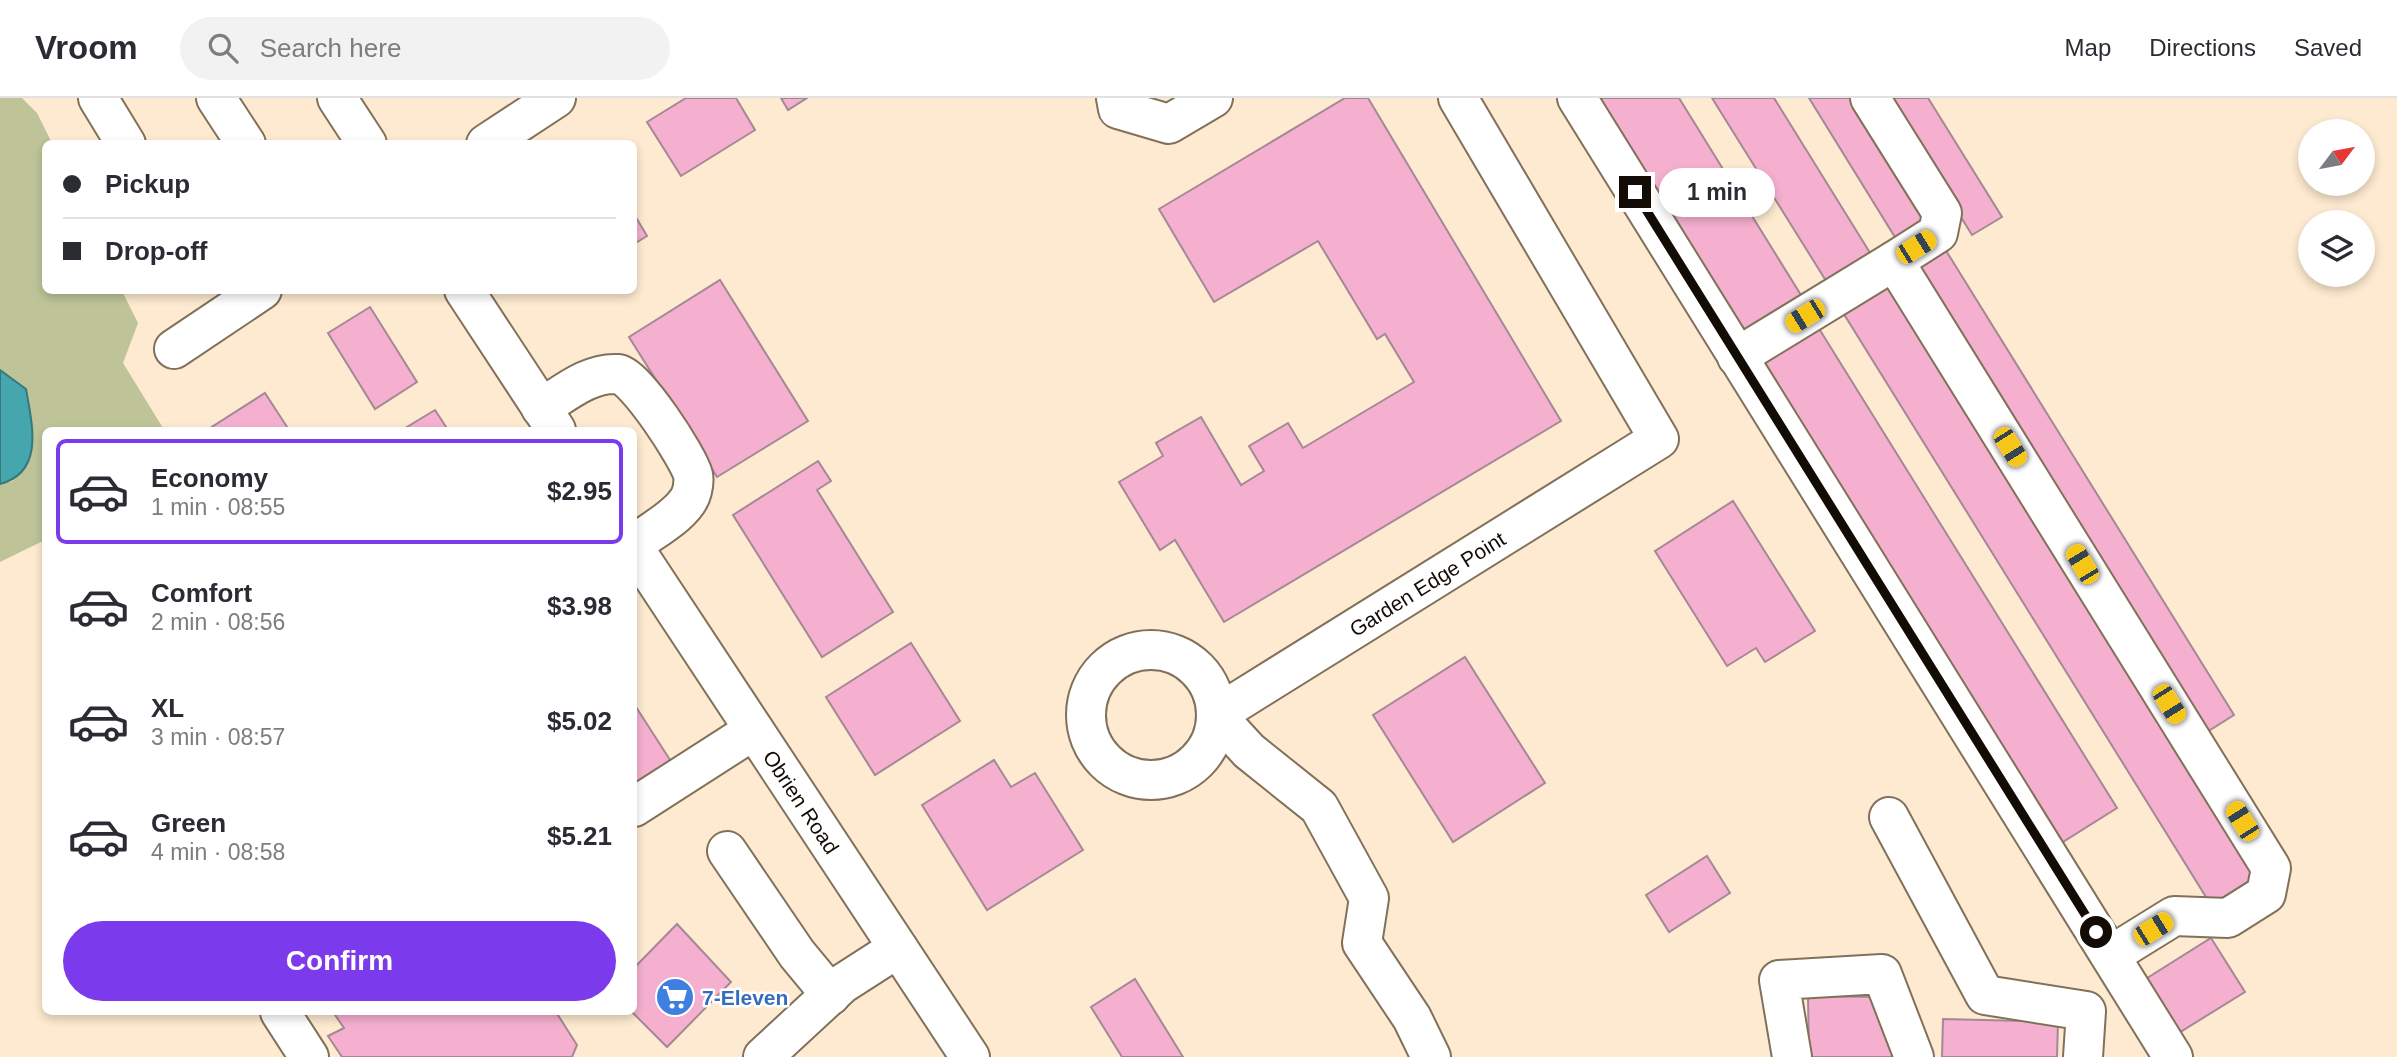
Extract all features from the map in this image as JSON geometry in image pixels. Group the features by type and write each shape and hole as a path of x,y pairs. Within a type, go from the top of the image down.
{"street":[{"path":"98,98 124,140"},
{"path":"216,98 243,140"},
{"path":"337,98 364,140"},
{"path":"492,140 555,98"},
{"path":"1116,98 1118,109 1169,124 1213,98"},
{"name":"Garden Edge Point","path":"1431,1057 1412,1018 1362,943 1369,898 1319,807 1250,751 1216,715 1659,439 1458,98"},
{"path":"1577,98 2173,1057"},
{"path":"1737,357 1938,233 1942,213 1870,98"},
{"path":"1894,261 2271,868 2266,894 2228,918 2174,916 2110,955"},
{"path":"174,349 223,301 248,294"},
{"path":"467,294 548,419 589,379 607,375 622,374 636,384 649,402 693,473 693,490 687,502 637,544"},
{"name":"Obrien Road","path":"637,551 970,1057"},
{"path":"637,805 754,730"},
{"path":"1889,817 1985,995 2086,1011 2083,1057"},
{"path":"727,850 797,954 831,995"},
{"path":"763,1057 831,995 898,948"},
{"path":"1792,1057 1779,980 1882,974 1914,1057"},
{"path":"282,1015 309,1057"}],"green space":[{"path":"0,98 22,98 37,113 50,140 42,140 42,294 124,294 138,323 123,363 162,427 42,427 42,541 0,562 0,484 13,481 26,389 0,370"}],"water":[{"path":"0,370 26,389 32,445 30,458 24,469 14,478 0,484"}],"building":[{"path":"686,98 736,98 755,130 681,176 647,122"},
{"path":"781,98 807,98 788,110"},
{"path":"1345,98 1368,98 1561,421 1224,622 1175,540 1160,550 1119,482 1163,456 1156,443 1201,417 1241,485 1264,471 1249,446 1288,423 1303,448 1414,382 1385,334 1377,339 1318,241 1214,302 1159,209"},
{"path":"1595,98 1679,98 1804,300 1743,337"},
{"path":"1712,98 1774,98 1872,256 1828,284"},
{"path":"1809,98 1853,98 1930,222 1898,242"},
{"path":"1887,98 1928,98 2002,217 1972,235"},
{"path":"637,219 647,236 637,242"},
{"path":"1945,249 2234,715 2202,735 1914,268"},
{"path":"720,280 808,421 717,477 629,337"},
{"path":"1887,283 2255,877 2211,905 1842,311"},
{"path":"370,307 417,382 375,409 328,333"},
{"path":"1818,327 2117,808 2058,845 1758,364"},
{"path":"265,393 287,427 212,427"},
{"path":"435,410 446,427 407,427"},
{"path":"818,461 831,481 817,490 893,612 822,657 733,515"},
{"path":"1733,501 1815,631 1765,662 1756,648 1727,666 1655,551"},
{"path":"911,643 960,721 875,775 826,697"},
{"path":"1465,657 1545,783 1453,842 1373,715"},
{"path":"637,709 672,763 637,785"},
{"path":"994,760 1011,787 1035,773 1083,850 987,910 922,805"},
{"path":"1707,856 1730,893 1669,932 1646,895"},
{"name":"7-Eleven","path":"677,924 731,982 667,1047 635,1015 637,965"},
{"path":"2211,938 2245,992 2177,1034 2144,980"},
{"path":"1135,979 1183,1057 1122,1057 1091,1007"},
{"path":"1808,996 1879,997 1901,1057 1809,1057"},
{"path":"335,1015 558,1015 577,1045 572,1057 342,1057 328,1036 344,1028"},
{"path":"1943,1019 2058,1022 2057,1057 1942,1057"}],"place":[{"name":"7-Eleven","path":"675,997"}],"route":[{"path":"1635,192 2096,932"}]}
